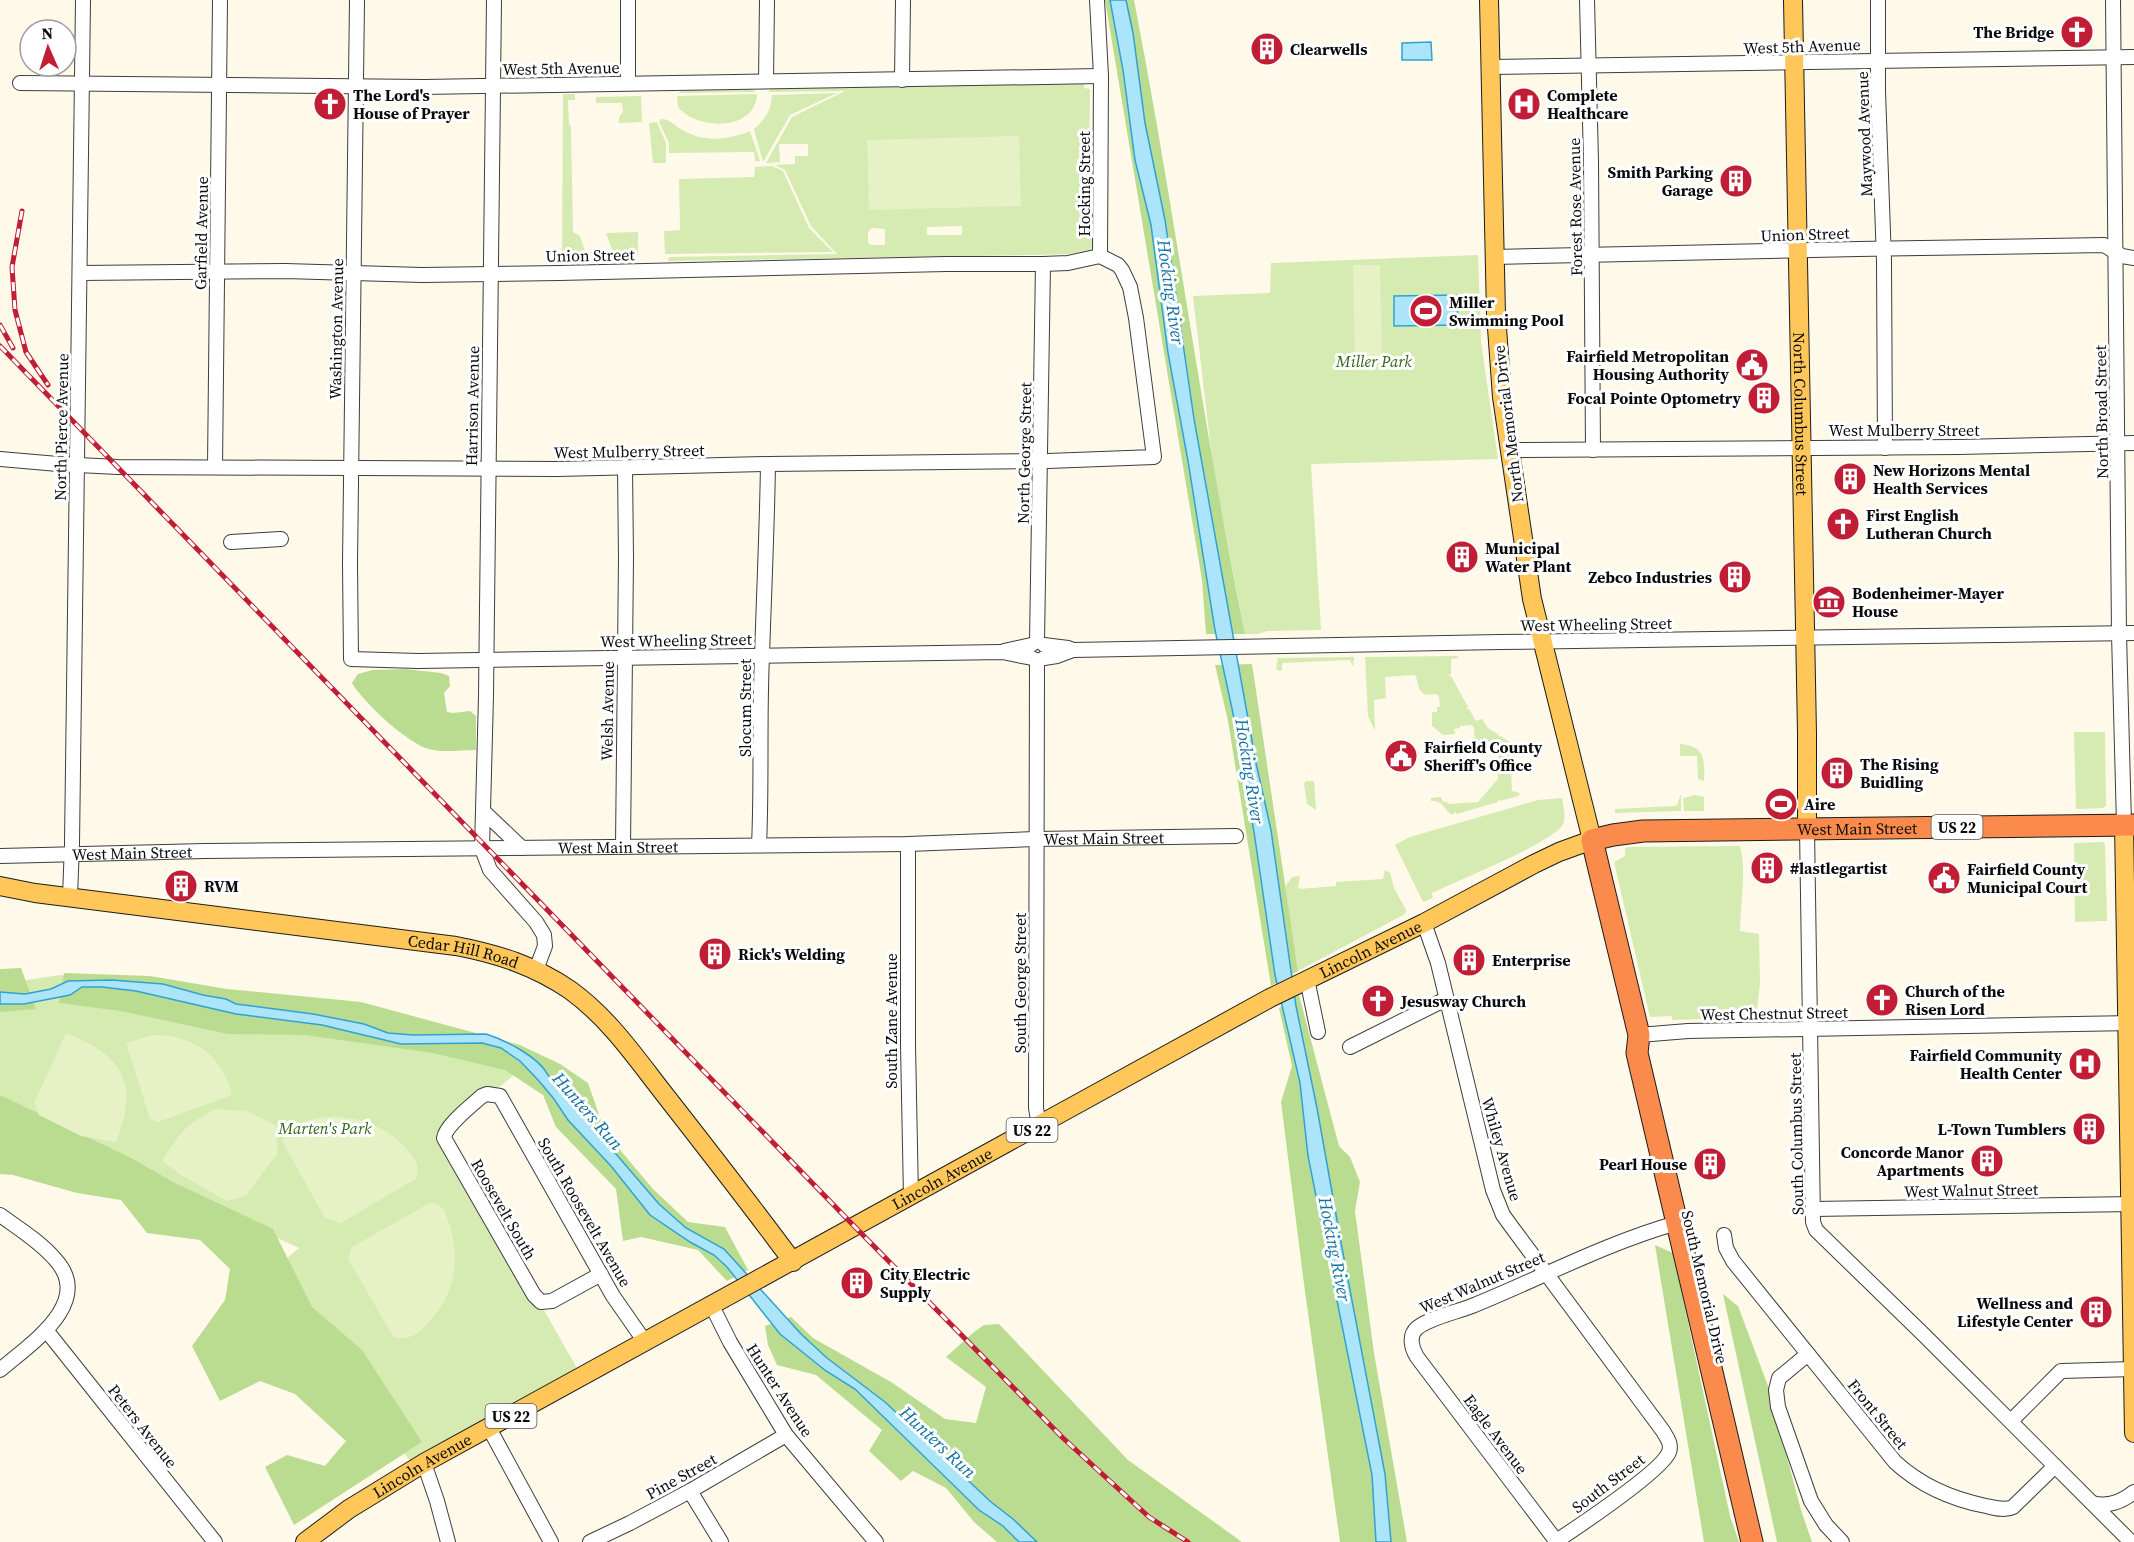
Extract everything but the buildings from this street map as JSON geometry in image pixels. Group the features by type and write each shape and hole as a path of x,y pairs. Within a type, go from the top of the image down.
{"highway":[{"name":"West Main Street","path":"1592,840 1643,831 2129,825"},
{"name":"South Memorial Drive","path":"1592,840 1639,1035 1637,1053 1752,1542"},
{"name":"South Memorial Drive","path":"1639,1035 1649,1050 1764,1542"}],"main road":[{"name":"North Memorial Drive","path":"1489,0 1498,356 1532,599 1592,840"},
{"name":"North Columbus Street","path":"1793,0 1807,829"},
{"path":"2129,825 2134,1433"},
{"name":"Lincoln Avenue","path":"311,1539 349,1509 424,1463 1270,998 1424,923 1542,860 1592,840"},
{"name":"Cedar Hill Road","path":"0,886 456,946 497,955 536,970 572,992 603,1019 751,1204 793,1262"}],"street":[{"name":"North Pierce Avenue","path":"70,897 83,0"},
{"name":"Garfield Avenue","path":"215,467 220,0"},
{"name":"Washington Avenue","path":"351,659 350,563 357,0"},
{"name":"Harrison Avenue","path":"494,0 485,849 490,870 536,922 543,935 545,940 543,953 536,970"},
{"path":"628,0 628,83"},
{"path":"766,81 767,0"},
{"path":"902,80 903,0"},
{"name":"Hocking Street","path":"1097,0 1101,76 1100,256 1118,265 1126,277 1136,318 1140,353"},
{"name":"Forest Rose Avenue","path":"1587,0 1593,450"},
{"name":"Maywood Avenue","path":"1878,0 1884,248 1885,448"},
{"name":"North Broad Street","path":"2113,0 2119,634 2129,825"},
{"name":"West 5th Avenue","path":"1491,67 2134,57"},
{"name":"West 5th Avenue","path":"20,84 494,86 1101,76"},
{"name":"Union Street","path":"1494,257 2104,245 2128,258 2134,258"},
{"name":"Union Street","path":"80,273 285,270 353,274 490,273 1042,264 1068,263 1100,256"},
{"name":"North George Street","path":"1035,839 1042,264"},
{"name":"West Mulberry Street","path":"0,459 78,465 488,469 1040,461 1154,456 1140,353"},
{"name":"West Mulberry Street","path":"1510,450 1885,448 2134,443"},
{"name":"Slocum Street","path":"759,845 768,464"},
{"name":"Welsh Avenue","path":"623,847 625,467"},
{"path":"231,542 281,539"},
{"name":"West Wheeling Street","path":"351,659 1002,652 1068,648 1073,650 2134,633"},
{"path":"484,812 522,848"},
{"name":"South Columbus Street","path":"1807,829 1813,1222 1820,1235 2011,1421 2131,1542"},
{"name":"West Main Street","path":"0,856 193,851 908,844 1035,839 1236,836"},
{"name":"South George Street","path":"1035,839 1036,1108 1039,1126"},
{"name":"South Zane Avenue","path":"908,844 911,1197"},
{"name":"Whiley Avenue","path":"1424,923 1438,963 1483,1150 1503,1215 1670,1443"},
{"path":"1304,980 1318,1032"},
{"path":"1350,1047 1446,999"},
{"name":"West Chestnut Street","path":"1639,1035 1688,1031 2130,1023"},
{"name":"Roosevelt South","path":"500,1096 487,1094 471,1105 445,1132 447,1143 536,1299 541,1302 552,1301 601,1274"},
{"name":"South Roosevelt Avenue","path":"500,1096 601,1274 629,1321 645,1342"},
{"name":"West Walnut Street","path":"1813,1209 2132,1204"},
{"path":"0,1215 44,1249 60,1265 67,1278 65,1303 60,1313 46,1330 0,1370"},
{"name":"West Walnut Street","path":"1412,1344 1413,1333 1419,1326 1618,1242 1677,1223"},
{"name":"Front Street","path":"1724,1235 1726,1248 1733,1261 1894,1462 1908,1474 1953,1498 2009,1509 2055,1466"},
{"name":"Hunter Avenue","path":"712,1306 786,1436 876,1542"},
{"name":"Peters Avenue","path":"46,1330 214,1542"},
{"name":"Eagle Avenue","path":"1412,1344 1417,1357 1556,1542"},
{"path":"1808,1354 1779,1378 1776,1390 1778,1407 1811,1501 1826,1525 1842,1542"},
{"path":"2011,1421 2061,1371 2134,1369"},
{"path":"489,1428 551,1542"},
{"name":"Pine Street","path":"590,1542 690,1491 786,1436"},
{"name":"South Street","path":"1556,1542 1659,1465 1668,1454 1670,1443"},
{"path":"424,1463 436,1496 448,1542"},
{"path":"690,1491 721,1542"},
{"path":"2092,1503 2107,1505 2115,1503 2134,1492"}],"green space":[{"path":"1105,0 1134,0 1163,158 1215,475 1245,634 1206,634 1202,580"},
{"path":"1084,83 1084,88 1090,89 1089,158 1096,158 1095,231 1091,251 1086,254 668,261 669,257 837,254 811,226 785,170 775,165 795,164 795,156 808,156 808,144 779,144 780,162 766,163 792,117 845,91 768,92 772,88","holes":["962,226 962,235 927,235 927,227","872,228 885,229 885,245 871,245 868,242 868,232"]},
{"path":"749,88 756,92 678,93 683,90"},
{"path":"837,93 790,115 763,162 754,129 767,114 772,95"},
{"path":"563,94 575,94 575,100 568,100 571,126 573,232 580,236 585,251 595,253 595,258 562,259"},
{"path":"757,94 754,106 747,115 737,121 711,123 698,120 687,115 678,107 677,96"},
{"path":"641,96 642,122 619,123 619,117 623,112 622,103 596,103 596,97"},
{"path":"661,119 689,133 707,138 724,138 750,131 760,161 755,161 754,152 669,153 669,143 659,122"},
{"path":"657,122 666,143 666,163 653,163 649,123"},
{"path":"1019,136 1021,206 869,210 867,140"},
{"path":"772,166 783,171 809,228 833,252 665,254 664,231 680,230 679,179 754,177 755,167"},
{"path":"638,232 638,255 614,255 606,233"},
{"name":"Miller Park","path":"1478,255 1481,342 1498,459 1311,464 1321,630 1267,631 1245,634 1213,467 1193,296 1270,293 1271,263"},
{"path":"1353,265 1380,265 1382,362 1355,362"},
{"path":"1458,656 1458,658 1451,659 1451,674 1448,676 1451,676 1468,707 1466,709 1469,709 1476,721 1482,719 1488,728 1499,735 1498,737 1517,746 1517,749 1510,750 1511,767 1508,768 1511,769 1512,791 1520,793 1519,796 1500,801 1498,799 1498,802 1457,814 1455,812 1452,815 1441,804 1431,801 1431,798 1441,797 1443,802 1448,804 1478,802 1498,779 1498,748 1492,742 1475,743 1472,725 1454,729 1455,734 1443,735 1432,726 1432,712 1437,712 1437,707 1440,707 1439,696 1425,695 1419,689 1416,676 1413,675 1385,677 1386,698 1374,700 1375,731 1368,716 1365,657"},
{"path":"1354,657 1353,667 1350,660 1282,663 1282,670 1276,669 1278,658"},
{"path":"1252,664 1298,971 1271,986 1228,721 1215,665"},
{"path":"405,669 449,676 450,686 444,693 447,712 470,711 476,716 476,750 441,751 420,745 386,721 352,683 358,674 373,670"},
{"path":"2074,732 2105,732 2106,806 2103,808 2076,809"},
{"path":"1680,744 1694,748 1702,755 1704,781 1698,779 1697,756 1680,756"},
{"path":"1306,781 1314,781 1316,810 1307,804 1304,784"},
{"path":"1681,794 1681,811 1615,813 1615,809 1674,806 1677,805"},
{"path":"1695,795 1704,797 1704,811 1684,811 1683,798"},
{"path":"1562,798 1564,819 1562,826 1554,834 1522,852 1432,893 1433,898 1423,902 1395,845 1410,837 1538,800"},
{"path":"2103,842 2105,844 2107,921 2075,922 2074,843"},
{"path":"1740,846 1743,876 1740,931 1759,934 1760,984 1756,1018 1746,1015 1743,1018 1742,1014 1703,1016 1703,1019 1672,1020 1672,1016 1650,1017 1614,862 1625,856 1627,847"},
{"path":"1385,870 1390,873 1394,888 1406,910 1405,914 1298,971 1285,887 1292,877 1300,876 1298,887 1300,889 1336,886 1336,882 1383,879"},
{"path":"21,968 36,1009 0,1012 0,969"},
{"path":"64,973 150,976 227,989 361,1002 520,1045 560,1064 588,1083 605,1132 653,1189 688,1222 725,1227 748,1270 727,1281 698,1250 641,1237 623,1241 616,1189 556,1127 543,1095 505,1070 433,1053 305,1035 228,1034 121,1011 59,1003"},
{"name":"Marten's Park","path":"60,975 409,1020 530,1061 444,1134 582,1377 416,1468 263,1279 299,1248 0,1110 0,984"},
{"path":"1299,995 1339,1146 1350,1157 1360,1182 1355,1211 1374,1353 1407,1542 1340,1542 1281,1102 1292,1066 1279,1008"},
{"path":"66,1033 101,1051 113,1062 121,1074 126,1088 126,1104 116,1142 81,1136 39,1115 34,1103"},
{"path":"153,1035 181,1038 204,1050 221,1069 232,1095 158,1122 150,1119 126,1043"},
{"path":"0,1095 129,1157 173,1182 273,1229 312,1307 362,1350 422,1442 294,1525 265,1467 287,1455 325,1466 346,1441 295,1394 260,1381 220,1401 192,1346 225,1300 230,1269 200,1240 147,1233 121,1200 77,1193 13,1175 0,1174"},
{"path":"216,1109 247,1111 277,1126 277,1154 246,1195 227,1201 181,1175 162,1161 184,1130"},
{"path":"327,1117 360,1120 389,1133 406,1148 415,1160 417,1178 341,1223 325,1218 282,1141 295,1126"},
{"path":"431,1202 443,1208 453,1237 455,1252 452,1281 440,1309 422,1330 410,1337 394,1338 348,1259 352,1247"},
{"path":"1655,1245 1673,1253 1730,1516 1739,1542 1704,1542"},
{"path":"1723,1294 1738,1306 1768,1386 1801,1510 1812,1542 1777,1542"},
{"path":"791,1317 813,1338 891,1382 945,1419 976,1423 986,1387 946,1357 984,1325 999,1324 1128,1460 1242,1542 997,1542 974,1522 946,1488 913,1471 901,1481 869,1451 882,1430 816,1375 777,1365 768,1345 765,1326"}],"water":[{"name":"Hocking River","path":"1110,0 1126,0 1133,33 1145,123 1165,220 1194,419 1256,763 1271,830 1296,1006 1385,1474 1391,1542 1376,1542 1372,1475 1308,1156 1300,1083 1275,975 1254,832 1234,718 1215,630 1168,353 1151,225 1135,160 1123,70"},
{"path":"1431,42 1432,60 1402,60 1402,43"},
{"name":"Miller Swimming Pool","path":"1457,295 1458,325 1394,326 1394,296"},
{"path":"112,980 163,984 226,999 236,1004 313,1014 364,1024 388,1033 486,1034 521,1050 544,1068 659,1204 686,1228 724,1249 801,1334 827,1358 885,1402 1037,1542 1019,1542 1003,1526 979,1510 855,1389 826,1371 780,1334 727,1267 714,1255 650,1215 611,1166 568,1120 539,1081 520,1061 501,1048 482,1043 401,1044 322,1025 236,1014 136,991 102,987 82,987 70,995 24,1004 0,1004 0,992 25,994 51,989 68,981"}],"railway":[{"path":"22,211 12,267 15,310 26,352 48,385"},
{"path":"0,325 13,348"},
{"path":"0,346 855,1227 1063,1438 1149,1517 1188,1542"}],"place":[{"name":"The Bridge","path":"2077,32"},
{"name":"Clearwells","path":"1267,49"},
{"name":"The Lord's House of Prayer","path":"330,104"},
{"name":"Complete Healthcare","path":"1524,104"},
{"name":"Smith Parking Garage","path":"1736,181"},
{"name":"Miller Swimming Pool","path":"1426,311"},
{"name":"Fairfield Metropolitan Housing Authority","path":"1752,365"},
{"name":"Focal Pointe Optometry","path":"1764,398"},
{"name":"New Horizons Mental Health Services","path":"1850,479"},
{"name":"First English Lutheran Church","path":"1843,524"},
{"name":"Municipal Water Plant","path":"1462,557"},
{"name":"Zebco Industries","path":"1735,577"},
{"name":"Bodenheimer-Mayer House","path":"1829,602"},
{"name":"Fairfield County Sheriff's Office","path":"1401,756"},
{"name":"The Rising Buidling","path":"1837,773"},
{"name":"Aire","path":"1781,804"},
{"name":"#lastlegartist","path":"1767,868"},
{"name":"Fairfield County Municipal Court","path":"1944,878"},
{"name":"RVM","path":"181,886"},
{"name":"Rick's Welding","path":"715,954"},
{"name":"Enterprise","path":"1469,960"},
{"name":"Church of the Risen Lord","path":"1882,1000"},
{"name":"Jesusway Church","path":"1378,1001"},
{"name":"Fairfield Community Health Center","path":"2085,1064"},
{"name":"L-Town Tumblers","path":"2089,1129"},
{"name":"Concorde Manor Apartments","path":"1987,1161"},
{"name":"Pearl House","path":"1710,1164"},
{"name":"City Electric Supply","path":"857,1283"},
{"name":"Wellness and Lifestyle Center","path":"2096,1312"}],"water label":[{"name":"Hunters Run","path":"588,1111"},
{"name":"Hunters Run","path":"938,1442"}]}
